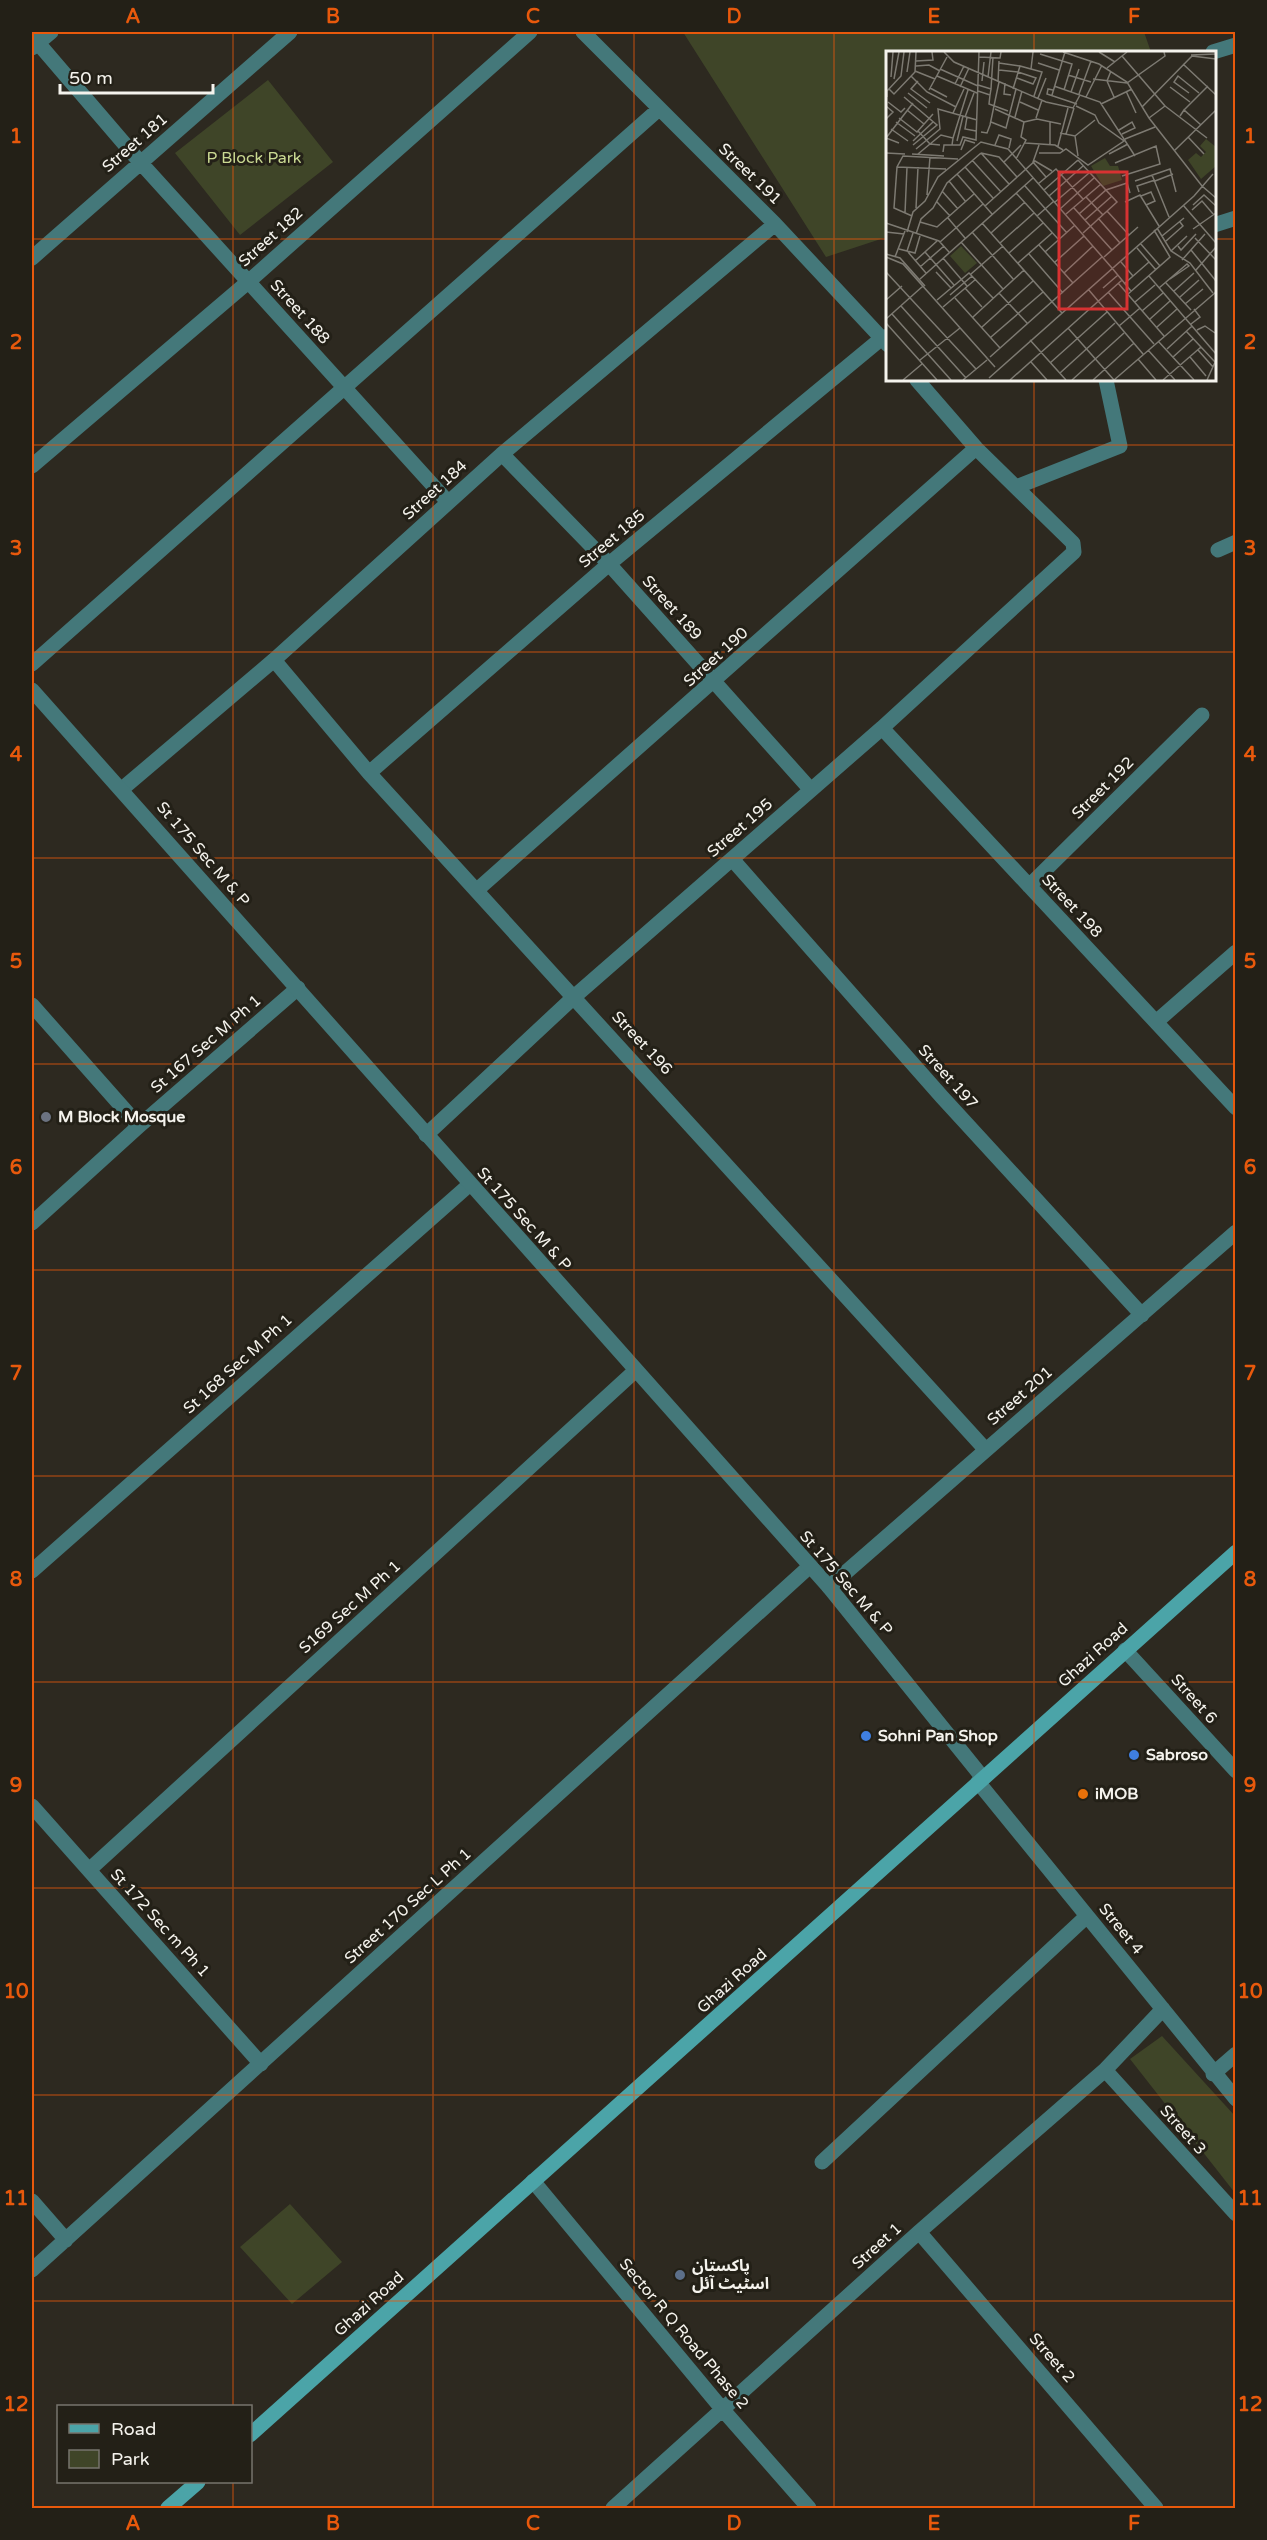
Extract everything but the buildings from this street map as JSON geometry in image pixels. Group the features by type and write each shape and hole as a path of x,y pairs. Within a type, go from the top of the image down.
{"main road":[{"name":"Ghazi Road","path":"252,2432 533,2181 596,2128 1236,1552"},
{"path":"168,2508 196,2483"}],"street":[{"path":"34,42 51,32"},
{"name":"Street 181","path":"32,258 290,32"},
{"name":"Street 182","path":"32,466 248,282 530,32"},
{"name":"Street 191","path":"583,32 775,224 886,340"},
{"name":"Street 188","path":"34,42 448,502"},
{"path":"1216,51 1236,45"},
{"path":"32,664 345,390 658,109"},
{"path":"1216,225 1236,218"},
{"name":"Street 184","path":"122,789 274,660 502,454 775,224"},
{"name":"Street 185","path":"369,773 609,564 886,340"},
{"path":"918,381 976,448 1016,487 1120,446 1106,381"},
{"name":"Street 190","path":"477,890 715,682 976,448"},
{"name":"Street 189","path":"502,454 609,564 811,790"},
{"name":"Street 195","path":"426,1135 575,996 882,728 1074,552 1075,547 1016,487"},
{"path":"1218,550 1236,542"},
{"name":"Street 196","path":"274,660 369,773 575,996 985,1449"},
{"name":"St 175 Sec M & P","path":"32,690 298,988 469,1185 829,1587 980,1780"},
{"name":"Street 192","path":"1029,886 1202,715"},
{"name":"Street 198","path":"882,728 1236,1108"},
{"name":"Street 197","path":"732,859 942,1097 1142,1315"},
{"path":"1156,1022 1236,952"},
{"name":"St 167 Sec M Ph 1","path":"32,1223 139,1126 298,988"},
{"path":"32,1005 139,1126"},
{"name":"St 168 Sec M Ph 1","path":"32,1571 469,1185"},
{"name":"Street 201","path":"829,1587 1236,1232"},
{"name":"S169 Sec M Ph 1","path":"89,1870 635,1371"},
{"name":"Street 170 Sec L Ph 1","path":"32,2270 809,1567"},
{"name":"Street 6","path":"1125,1650 1236,1771"},
{"name":"Street 4","path":"980,1780 1213,2074 1236,2099"},
{"name":"St 172 Sec m Ph 1","path":"32,1806 261,2064"},
{"path":"822,2162 1087,1916"},
{"name":"Street 1","path":"613,2508 920,2232 1105,2070 1163,2009"},
{"path":"1213,2074 1236,2054"},
{"name":"Street 3","path":"1105,2070 1236,2214"},
{"name":"Sector R Q Road Phase 2","path":"533,2181 723,2410 809,2508"},
{"path":"32,2201 66,2240"},
{"name":"Street 2","path":"920,2232 1156,2508"}],"green space":[{"path":"683,32 1144,32 1151,51 886,51 886,237 826,257"},
{"name":"P Block Park","path":"268,80 333,162 240,235 175,153"},
{"path":"1162,2036 1235,2116 1235,2193 1130,2059"},
{"path":"290,2204 342,2262 292,2304 240,2247"}],"place":[{"name":"M Block Mosque","path":"46,1117"},
{"name":"Sohni Pan Shop","path":"866,1736"},
{"name":"Sabroso","path":"1134,1755"},
{"name":"iMOB","path":"1083,1794"},
{"name":"پاکستان اسٹیٹ آئل","path":"680,2275"}]}
